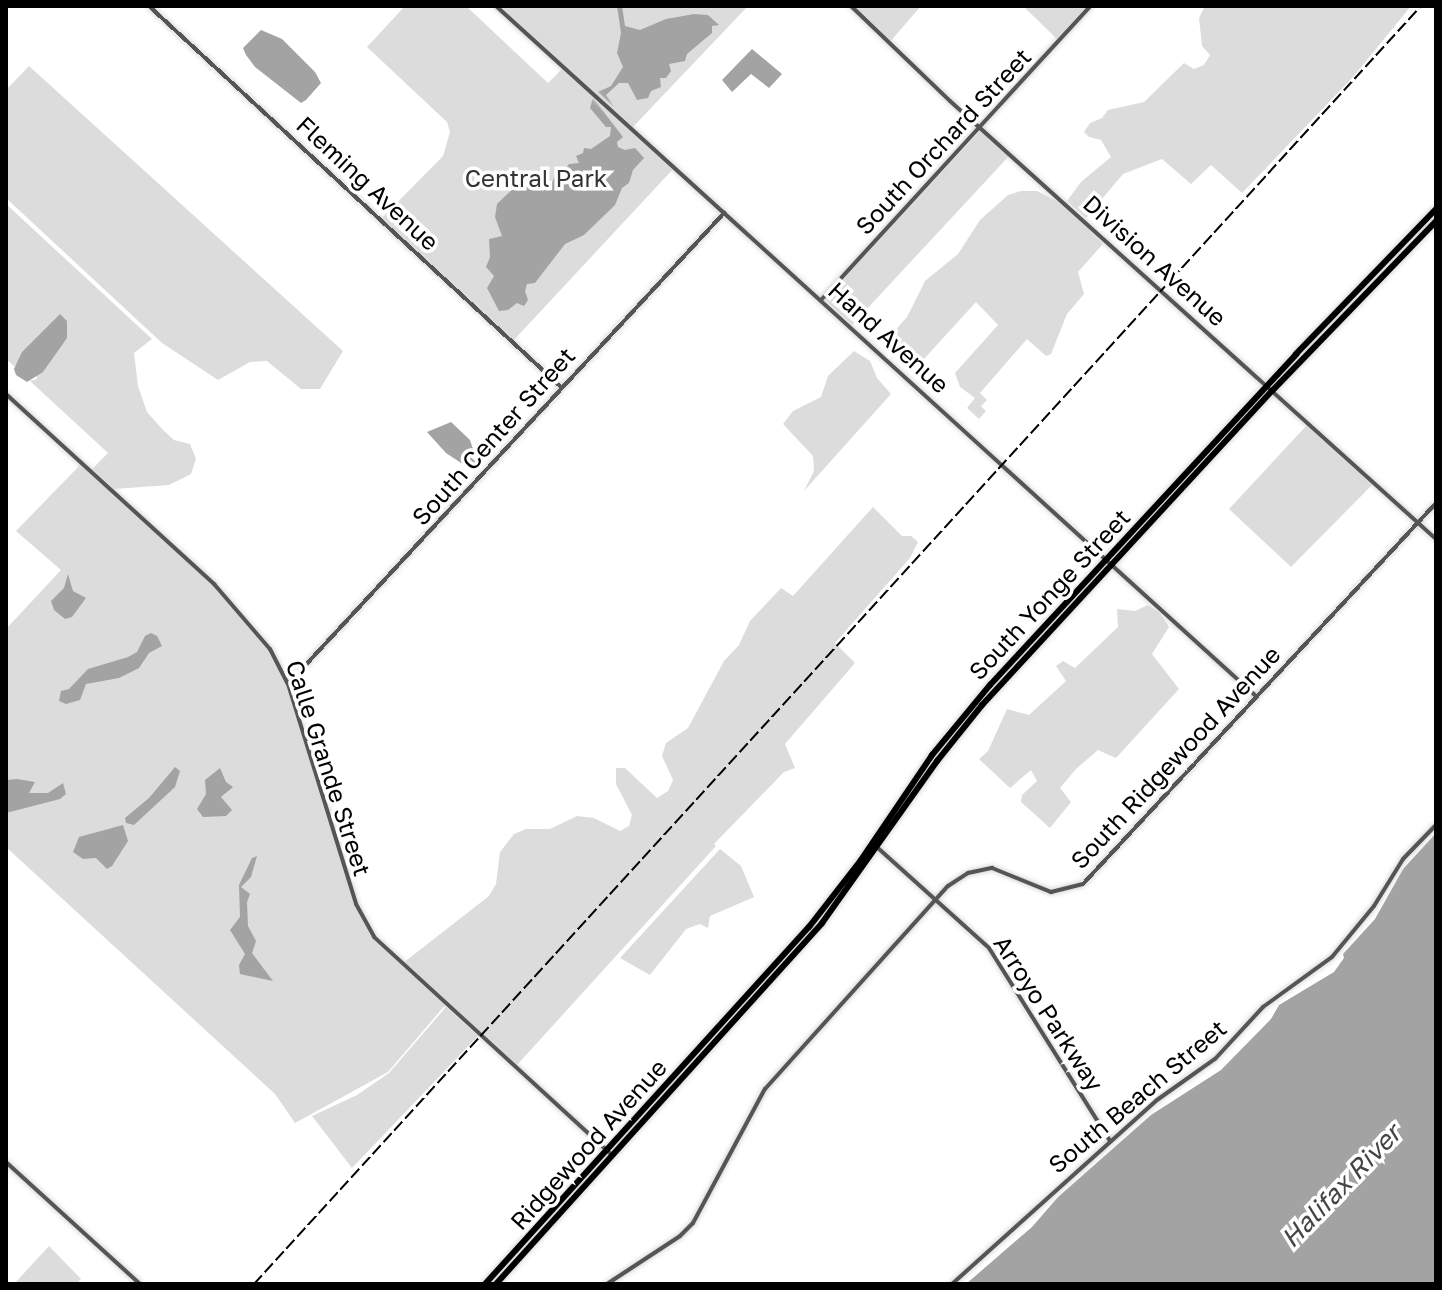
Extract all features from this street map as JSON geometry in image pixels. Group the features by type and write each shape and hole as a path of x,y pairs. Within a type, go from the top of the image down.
{"main road":[{"name":"South Yonge Street","path":"876,845 878,834 946,736 1044,626 1187,483 1361,287 1436,209"},
{"name":"South Yonge Street","path":"721,1030 876,845 937,761 1188,471 1436,221"},
{"path":"1359,300 1361,287"},
{"path":"1187,483 1188,471"},
{"path":"1030,654 1029,648 1044,626"},
{"path":"721,1030 822,923 872,857 876,845"},
{"name":"Ridgewood Avenue","path":"485,1284 702,1057 721,1030"},
{"name":"Ridgewood Avenue","path":"496,1284 703,1044 721,1030"},
{"path":"702,1057 703,1044"}],"street":[{"name":"Fleming Avenue","path":"149,6 561,387"},
{"name":"Hand Avenue","path":"496,6 1256,696"},
{"name":"Division Avenue","path":"851,6 1436,539"},
{"name":"South Orchard Street","path":"821,300 1090,6"},
{"name":"South Center Street","path":"288,684 725,212"},
{"name":"Calle Grande Street","path":"6,394 214,584 270,649 288,684 350,889 374,937 610,1153"},
{"name":"South Ridgewood Avenue","path":"607,1284 680,1236 706,1201 765,1089 955,880 982,869 1003,870 1051,892 1083,884 1436,503"},
{"name":"South Beach Street","path":"952,1284 1157,1100 1215,1059 1275,998 1332,957 1374,906 1403,859 1436,825"},
{"name":"Arroyo Parkway","path":"876,845 989,948 1110,1141"},
{"path":"6,1162 140,1284"}],"green space":[{"name":"Central Park","path":"405,6 466,6 548,83 564,67 496,6 748,6 632,128 675,167 512,342 380,220 443,156 450,132 447,122 367,47"},
{"path":"851,6 921,6 889,43"},
{"path":"1023,6 1087,6 1057,39"},
{"path":"1205,6 1411,6 1353,77 1242,193 1211,165 1191,184 1162,159 1123,174 1086,218 1067,201 1081,182 1111,157 1101,140 1084,132 1090,123 1102,118 1108,110 1144,102 1184,63 1194,69 1204,65 1210,55 1202,46 1199,18"},
{"path":"29,66 343,351 320,389 301,389 267,361 250,362 218,380 162,343 6,198 6,90"},
{"path":"981,130 1010,155 852,325 824,299"},
{"path":"1037,191 1065,205 1103,244 1078,272 1084,294 1067,314 1051,354 1046,356 1027,339 980,393 987,400 981,406 986,411 979,419 967,408 975,398 960,387 955,373 998,325 976,302 923,360 891,335 907,317 925,281 958,254 980,220 1008,195"},
{"path":"6,204 152,339 134,353 138,386 147,412 163,430 174,440 190,444 196,459 191,474 169,485 114,489 92,469 108,453 30,381 37,379 32,342 15,367 6,359"},
{"path":"854,351 870,361 877,378 891,394 804,491 814,471 813,456 783,424 793,411 821,397 828,376"},
{"path":"1307,425 1373,484 1291,567 1229,509"},
{"path":"82,463 214,584 270,649 288,684 356,904 374,937 446,1004 388,1072 295,1123 275,1094 6,847 6,629 61,570 16,531"},
{"path":"873,507 902,536 911,536 918,542 910,558 835,643 855,663 785,744 795,768 784,772 714,844 716,846 517,1065 403,963 489,896 496,884 500,852 514,834 526,829 550,829 577,816 594,818 620,831 629,826 632,815 616,784 616,768 625,768 657,798 668,791 673,780 662,756 666,743 688,728 724,661 739,645 750,621 781,588 793,596"},
{"path":"1148,605 1160,613 1169,627 1152,654 1179,689 1116,758 1098,750 1076,769 1060,788 1071,802 1050,828 1021,802 1022,795 1037,781 1031,770 1010,788 979,759 988,751 1007,709 1029,715 1066,681 1056,666 1063,661 1075,668 1118,627 1117,609 1135,611"},
{"path":"720,849 741,866 754,897 710,916 708,928 700,924 686,929 650,975 620,958"},
{"path":"446,1007 478,1036 352,1168 312,1116 357,1095 389,1073"},
{"path":"49,1246 81,1279 76,1284 14,1284"}],"water":[{"path":"617,6 622,6 625,26 640,30 666,19 694,14 708,15 719,25 712,26 712,33 687,54 685,61 669,64 671,71 666,78 660,78 661,87 651,91 648,98 637,100 628,83 619,83 606,95 614,107 598,92 611,86 623,67 617,53 621,33"},
{"path":"261,30 282,39 315,72 321,83 301,103 255,67 246,55 243,48"},
{"path":"752,49 782,74 769,88 751,74 732,92 722,80"},
{"path":"593,98 623,137 617,142 618,147 625,150 635,148 644,158 633,170 615,205 584,235 565,244 535,283 527,284 525,291 528,300 524,306 517,303 508,310 499,311 487,288 494,276 486,267 490,257 489,239 502,236 495,217 497,204 519,183 531,179 533,184 544,179 552,183 555,175 560,176 569,164 579,163 576,156 583,153 584,148 591,149 610,136 611,127 606,127 590,108"},
{"path":"60,314 67,321 67,338 43,372 27,382 16,375 14,369 22,352"},
{"path":"451,422 470,440 474,452 484,457 473,471 446,453 427,432"},
{"path":"68,574 73,591 86,598 72,617 65,619 54,610 51,601 64,588"},
{"path":"151,633 157,636 162,646 149,653 139,668 119,678 86,684 80,700 66,704 59,701 61,691 69,689 88,669 137,652 145,636"},
{"path":"175,767 180,771 175,787 134,825 126,823 125,818 149,798"},
{"path":"220,768 226,782 233,787 221,797 232,810 226,816 203,817 197,809 206,794 205,780"},
{"path":"6,780 35,782 29,793 48,793 63,783 66,794 60,799 6,813"},
{"path":"123,825 128,841 107,869 96,858 83,859 73,852 79,837"},
{"name":"Halifax River","path":"1436,833 1436,1284 966,1284 1032,1227 1058,1197 1151,1115 1221,1070 1271,1019 1279,1005 1334,972 1344,958 1343,954 1375,919 1403,869"},
{"path":"257,856 251,877 241,887 250,894 247,902 248,926 256,941 252,953 273,981 240,974 239,965 245,954 230,930 240,917 239,885 252,858"}],"railway":[{"path":"254,1284 1421,6"}]}
